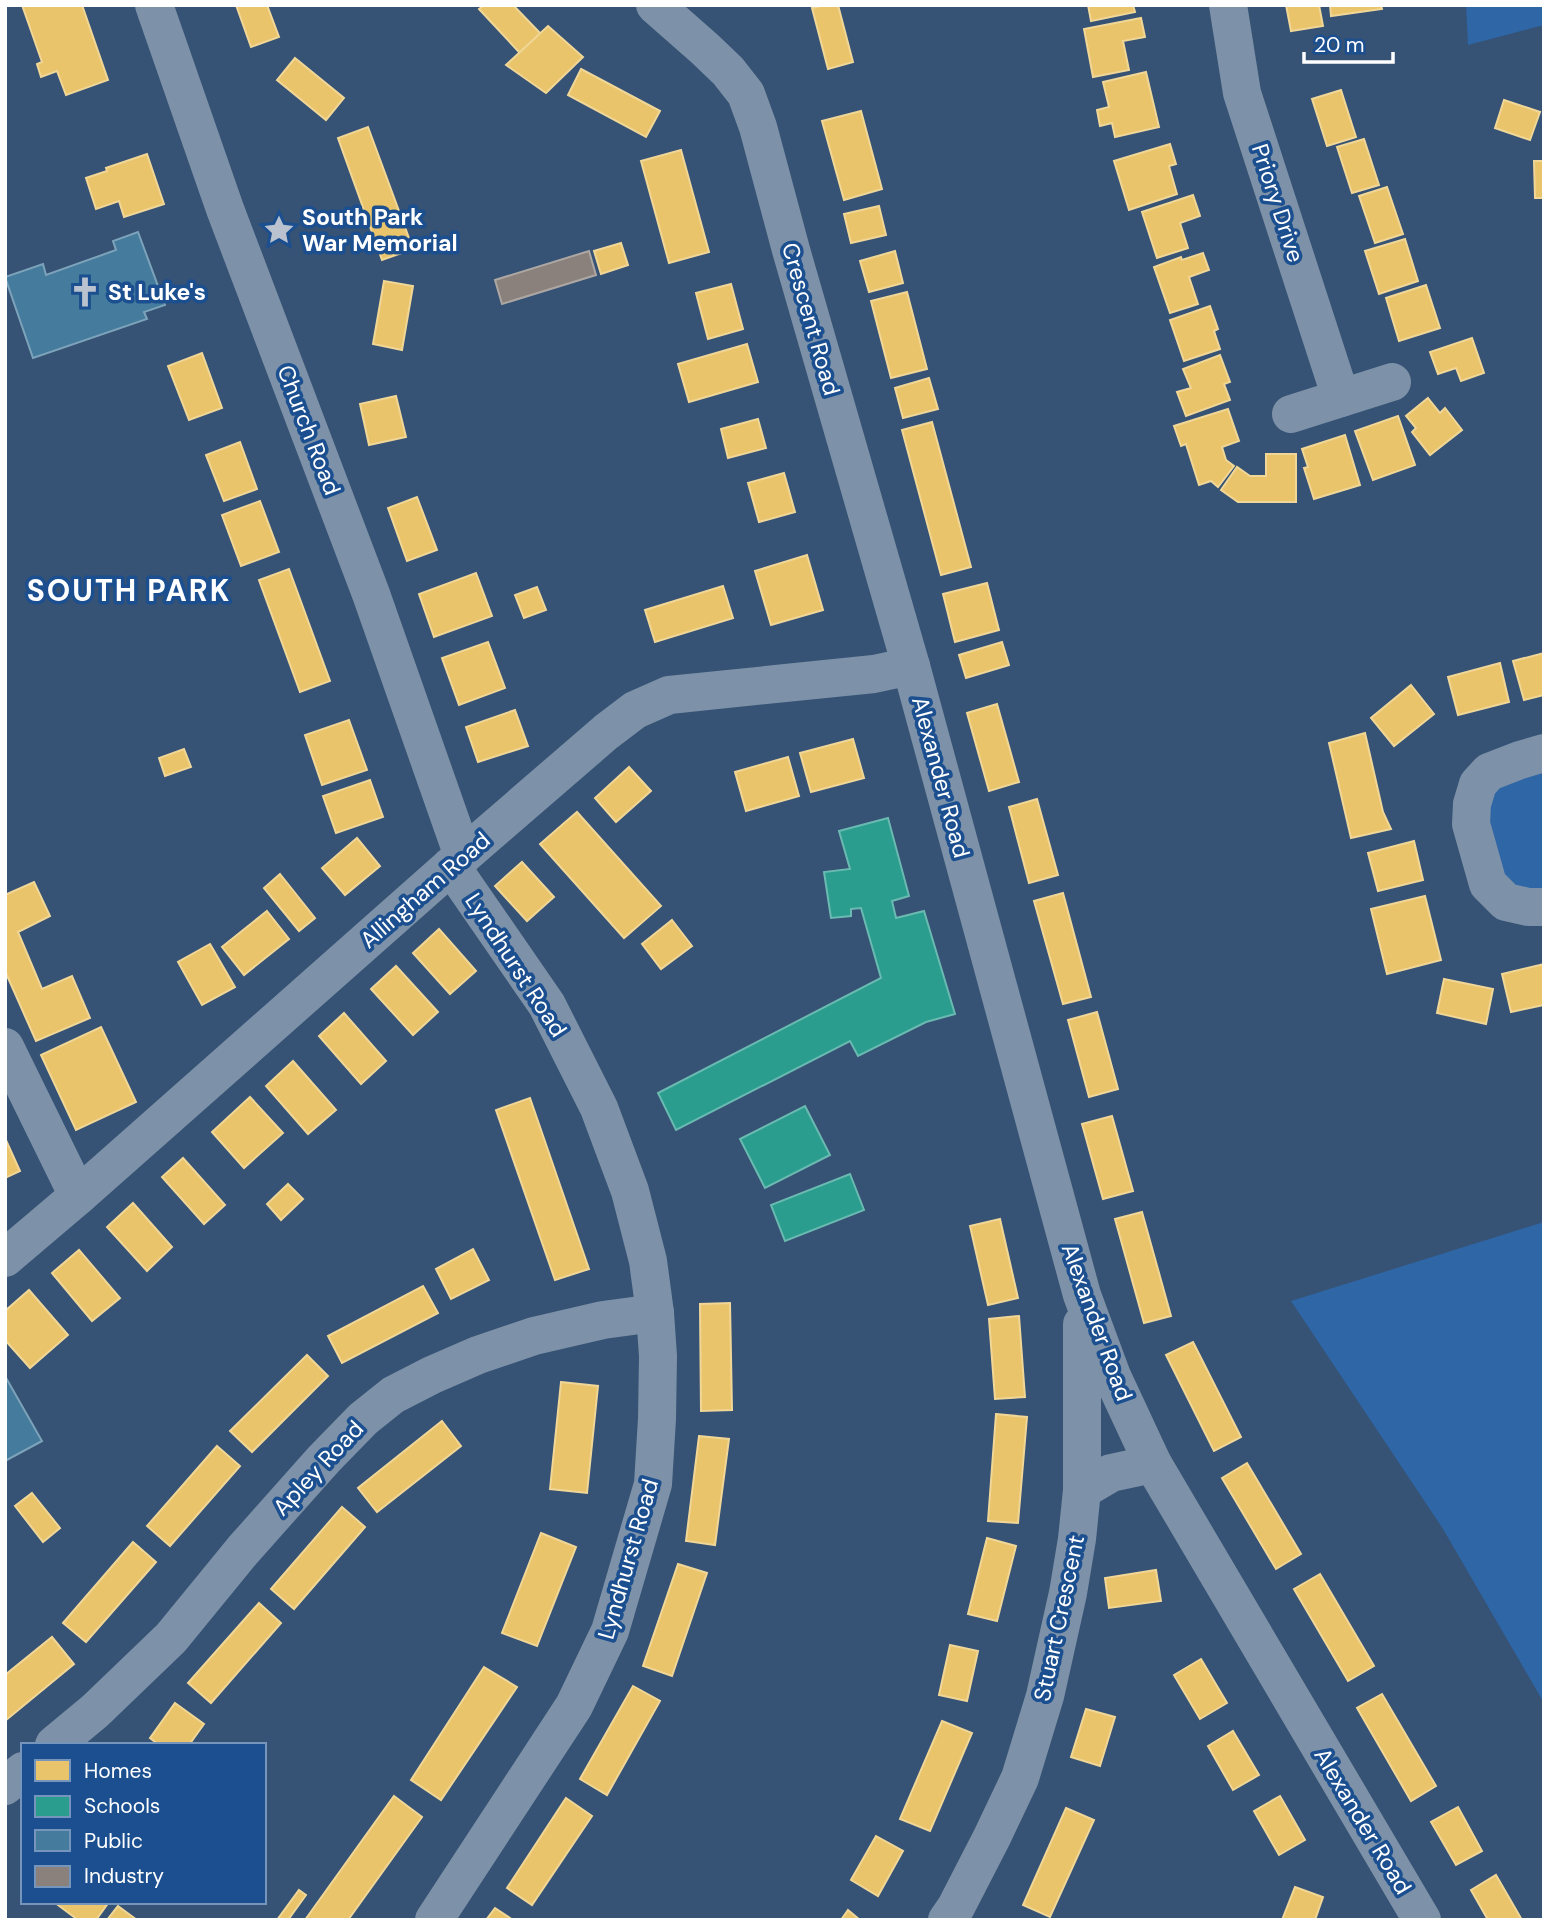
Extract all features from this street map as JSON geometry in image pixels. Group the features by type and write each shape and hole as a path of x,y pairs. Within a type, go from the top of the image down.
{"street":[{"name":"Church Road","path":"154,5 225,209 371,594 457,861"},
{"name":"Priory Drive","path":"1227,5 1242,93 1341,398"},
{"name":"Crescent Road","path":"656,6 721,63 746,94 758,127 911,666"},
{"path":"1291,414 1392,382"},
{"name":"Allingham Road","path":"5,1258 457,861 635,710 670,695 874,674 911,666"},
{"name":"Alexander Road","path":"911,666 1082,1295 1112,1376 1153,1464 1422,1920"},
{"path":"1544,753 1489,772 1478,784 1472,804 1471,824 1488,884 1506,902 1544,907"},
{"name":"Lyndhurst Road","path":"434,1920 573,1706 610,1631 653,1484 658,1381 656,1313 648,1261 630,1191 599,1108 547,1006 457,861"},
{"path":"5,1047 78,1196"},
{"name":"Stuart Crescent","path":"947,1920 980,1861 1020,1778 1045,1696 1068,1594 1082,1490 1082,1295"},
{"name":"Apley Road","path":"56,1743 95,1711 171,1637 243,1550 324,1459 363,1419 393,1395 478,1355 534,1336 603,1320 656,1313"},
{"path":"1082,1490 1111,1473 1153,1464"},
{"path":"5,1786 21,1773"}],"shaded area":[{"path":"1466,5 1544,5 1544,25 1468,45"},
{"path":"1544,761 1544,895 1520,889 1491,863 1487,801 1501,781"},
{"path":"1544,1222 1544,1703 1443,1529 1291,1301"}],"building: Homes":[{"path":"22,5 82,5 108,80 66,95 57,71 41,77 37,64 42,62"},
{"path":"236,5 267,5 279,37 251,47"},
{"path":"484,5 513,5 567,61 546,81 479,9"},
{"path":"838,5 853,62 828,69 812,8"},
{"path":"1088,5 1133,5 1135,12 1091,21"},
{"path":"1286,5 1319,5 1323,26 1291,31"},
{"path":"1330,5 1381,5 1382,9 1331,16"},
{"path":"1141,18 1145,37 1123,41 1129,70 1093,77 1084,29"},
{"path":"548,26 583,57 546,93 506,65"},
{"path":"295,58 344,98 326,120 277,80"},
{"path":"581,69 660,111 646,137 568,95"},
{"path":"1146,72 1159,127 1115,137 1112,123 1100,126 1097,110 1109,107 1103,82"},
{"path":"1341,90 1356,137 1327,146 1312,99"},
{"path":"1504,100 1540,112 1530,140 1495,128"},
{"path":"861,111 882,189 844,200 822,121"},
{"path":"368,127 413,249 382,260 338,138"},
{"path":"1364,139 1379,185 1352,193 1337,147"},
{"path":"1170,144 1176,164 1169,166 1177,194 1129,210 1114,161"},
{"path":"681,150 709,252 669,263 641,161"},
{"path":"147,154 164,204 124,217 119,201 96,209 86,178"},
{"path":"1534,161 1544,161 1544,198 1535,198"},
{"path":"1387,187 1403,234 1375,243 1359,196"},
{"path":"1193,195 1200,216 1180,223 1188,248 1157,258 1142,212"},
{"path":"879,206 886,235 851,243 844,214"},
{"path":"1405,239 1418,281 1379,294 1365,251"},
{"path":"621,243 628,265 601,274 594,251"},
{"path":"895,251 903,283 869,292 860,261"},
{"path":"1203,253 1209,270 1189,277 1198,304 1170,313 1154,267 1181,257 1182,260"},
{"path":"384,281 413,286 402,350 373,344"},
{"path":"731,284 743,329 708,339 696,293"},
{"path":"1426,285 1440,328 1399,341 1386,298"},
{"path":"907,292 927,369 891,378 871,301"},
{"path":"1210,306 1218,329 1214,331 1220,349 1184,361 1170,320"},
{"path":"1472,338 1484,373 1461,381 1456,368 1438,374 1430,352"},
{"path":"747,344 758,382 689,402 678,364"},
{"path":"202,353 222,408 189,420 168,366"},
{"path":"1220,355 1230,382 1224,384 1230,400 1186,416 1177,392 1191,388 1183,369"},
{"path":"929,378 938,409 903,418 895,388"},
{"path":"396,396 406,437 369,445 360,404"},
{"path":"1428,398 1440,413 1445,408 1462,430 1430,455 1412,432 1416,428 1406,416"},
{"path":"1228,409 1239,441 1222,447 1226,460 1234,466 1218,487 1211,481 1199,485 1186,444 1181,446 1174,426"},
{"path":"1398,416 1415,465 1373,480 1355,431"},
{"path":"758,419 766,448 728,458 721,429"},
{"path":"932,422 971,567 941,575 902,430"},
{"path":"1345,435 1360,485 1314,499 1304,468 1308,467 1302,449"},
{"path":"240,442 257,489 224,501 206,455"},
{"path":"1266,454 1296,454 1296,502 1238,502 1221,490 1237,467 1250,476 1266,476"},
{"path":"784,473 795,512 759,522 748,483"},
{"path":"417,497 437,550 407,561 388,508"},
{"path":"260,501 279,552 241,566 222,515"},
{"path":"807,555 823,610 771,625 755,571"},
{"path":"289,569 330,681 300,692 259,580"},
{"path":"476,573 492,616 434,637 419,594"},
{"path":"987,583 999,630 955,642 943,594"},
{"path":"723,586 733,618 655,642 645,610"},
{"path":"537,587 546,610 524,618 515,595"},
{"path":"488,642 505,688 459,705 442,658"},
{"path":"1002,642 1009,665 966,678 959,655"},
{"path":"1544,653 1544,695 1524,700 1513,661"},
{"path":"1500,663 1509,702 1458,715 1448,677"},
{"path":"1411,685 1434,714 1394,746 1371,718"},
{"path":"997,704 1019,782 989,791 967,713"},
{"path":"515,710 528,746 478,762 466,727"},
{"path":"349,720 367,770 322,785 305,735"},
{"path":"1365,733 1383,812 1391,829 1351,838 1329,743"},
{"path":"853,739 864,778 811,792 800,753"},
{"path":"184,749 191,767 165,776 159,758"},
{"path":"788,757 799,796 746,811 735,772"},
{"path":"629,767 651,791 616,822 595,798"},
{"path":"370,780 383,817 336,833 323,796"},
{"path":"1037,799 1058,875 1029,883 1009,807"},
{"path":"577,812 661,906 624,938 540,844"},
{"path":"357,838 380,866 345,895 322,868"},
{"path":"1414,841 1423,880 1378,891 1368,853"},
{"path":"522,862 554,897 527,921 495,886"},
{"path":"280,874 315,918 299,931 264,888"},
{"path":"34,882 50,916 18,932 42,989 72,976 90,1018 36,1041 5,971 5,895"},
{"path":"1063,893 1091,997 1063,1004 1034,901"},
{"path":"1425,896 1441,960 1387,974 1371,909"},
{"path":"267,911 289,939 244,975 222,947"},
{"path":"672,920 692,946 661,969 642,944"},
{"path":"439,929 476,971 450,994 413,953"},
{"path":"210,944 235,987 202,1005 178,962"},
{"path":"1544,964 1544,1005 1511,1012 1502,974"},
{"path":"396,966 438,1012 413,1035 371,989"},
{"path":"1444,979 1493,989 1486,1024 1437,1013"},
{"path":"1097,1012 1118,1089 1089,1097 1068,1020"},
{"path":"344,1013 386,1061 361,1084 319,1036"},
{"path":"101,1027 136,1102 76,1130 41,1055"},
{"path":"293,1061 336,1110 308,1134 266,1086"},
{"path":"250,1097 283,1133 244,1168 212,1132"},
{"path":"530,1098 589,1269 555,1280 496,1110"},
{"path":"1112,1116 1133,1191 1103,1199 1082,1124"},
{"path":"5,1138 20,1171 5,1178"},
{"path":"183,1158 225,1205 204,1224 162,1177"},
{"path":"288,1184 303,1199 281,1220 267,1204"},
{"path":"133,1203 172,1247 147,1271 107,1227"},
{"path":"1142,1212 1171,1316 1144,1323 1115,1219"},
{"path":"1000,1219 1018,1298 988,1305 970,1226"},
{"path":"473,1249 489,1280 451,1299 436,1269"},
{"path":"79,1250 120,1298 92,1321 52,1273"},
{"path":"423,1286 438,1313 342,1363 328,1336"},
{"path":"29,1290 68,1335 30,1368 5,1340 5,1311"},
{"path":"730,1303 732,1410 701,1411 700,1304"},
{"path":"1019,1316 1025,1397 995,1399 989,1319"},
{"path":"1193,1342 1241,1437 1214,1451 1166,1355"},
{"path":"307,1355 328,1376 252,1452 230,1431"},
{"path":"561,1382 598,1386 587,1493 550,1489"},
{"path":"996,1414 1027,1417 1018,1523 988,1521"},
{"path":"442,1421 461,1446 377,1512 358,1488"},
{"path":"699,1436 729,1439 715,1545 686,1541"},
{"path":"217,1446 240,1466 170,1546 147,1526"},
{"path":"1247,1463 1301,1554 1276,1569 1222,1478"},
{"path":"32,1493 60,1528 43,1542 15,1506"},
{"path":"342,1507 365,1527 294,1609 271,1589"},
{"path":"541,1533 576,1547 537,1646 502,1633"},
{"path":"987,1538 1016,1546 997,1621 968,1614"},
{"path":"133,1542 156,1562 86,1642 63,1623"},
{"path":"678,1564 707,1573 672,1676 643,1666"},
{"path":"1156,1570 1161,1601 1109,1608 1105,1578"},
{"path":"1320,1574 1374,1666 1348,1681 1294,1589"},
{"path":"259,1603 281,1623 211,1703 188,1683"},
{"path":"52,1637 74,1664 5,1721 5,1675"},
{"path":"950,1645 978,1651 967,1701 939,1695"},
{"path":"1201,1659 1227,1703 1200,1719 1174,1675"},
{"path":"484,1667 517,1687 441,1800 411,1780"},
{"path":"633,1686 660,1701 607,1795 580,1779"},
{"path":"1382,1694 1436,1786 1411,1801 1357,1708"},
{"path":"175,1703 204,1724 190,1743 156,1743 150,1738"},
{"path":"1086,1709 1115,1717 1100,1766 1071,1757"},
{"path":"942,1721 972,1733 930,1831 900,1819"},
{"path":"1233,1731 1259,1775 1233,1790 1208,1746"},
{"path":"394,1796 422,1817 348,1920 305,1920"},
{"path":"1280,1796 1305,1840 1279,1855 1254,1811"},
{"path":"566,1798 592,1816 532,1905 507,1888"},
{"path":"1458,1807 1482,1851 1456,1865 1431,1822"},
{"path":"1066,1808 1094,1820 1050,1917 1023,1905"},
{"path":"876,1836 903,1851 878,1896 851,1880"},
{"path":"1496,1875 1522,1920 1488,1920 1471,1890"},
{"path":"1295,1887 1323,1897 1315,1920 1282,1920"},
{"path":"299,1890 306,1895 288,1920 277,1920"},
{"path":"57,1904 108,1904 96,1920 78,1920"},
{"path":"118,1906 137,1920 107,1920"},
{"path":"495,1908 513,1920 486,1920"},
{"path":"848,1910 860,1920 841,1920"}],"building: Schools":[{"path":"888,818 909,896 892,901 896,918 924,911 955,1014 926,1022 858,1056 850,1041 676,1130 658,1093 881,978 861,908 851,909 851,916 831,918 824,872 850,869 839,831"},
{"path":"805,1106 830,1155 765,1188 740,1139"},
{"path":"850,1174 864,1210 785,1241 771,1205"}],"building: Public":[{"name":"St Luke's","path":"138,232 165,305 144,312 147,319 33,358 5,277 43,264 46,275 116,250 113,241"},
{"path":"5,1376 42,1441 5,1461"}],"building: Industry":[{"path":"589,251 596,275 502,304 495,280"}],"place":[{"name":"South Park War Memorial","path":"279,230"},
{"name":"St Luke's","path":"85,292"}],"district":[{"name":"SOUTH PARK","path":"129,590"}]}
